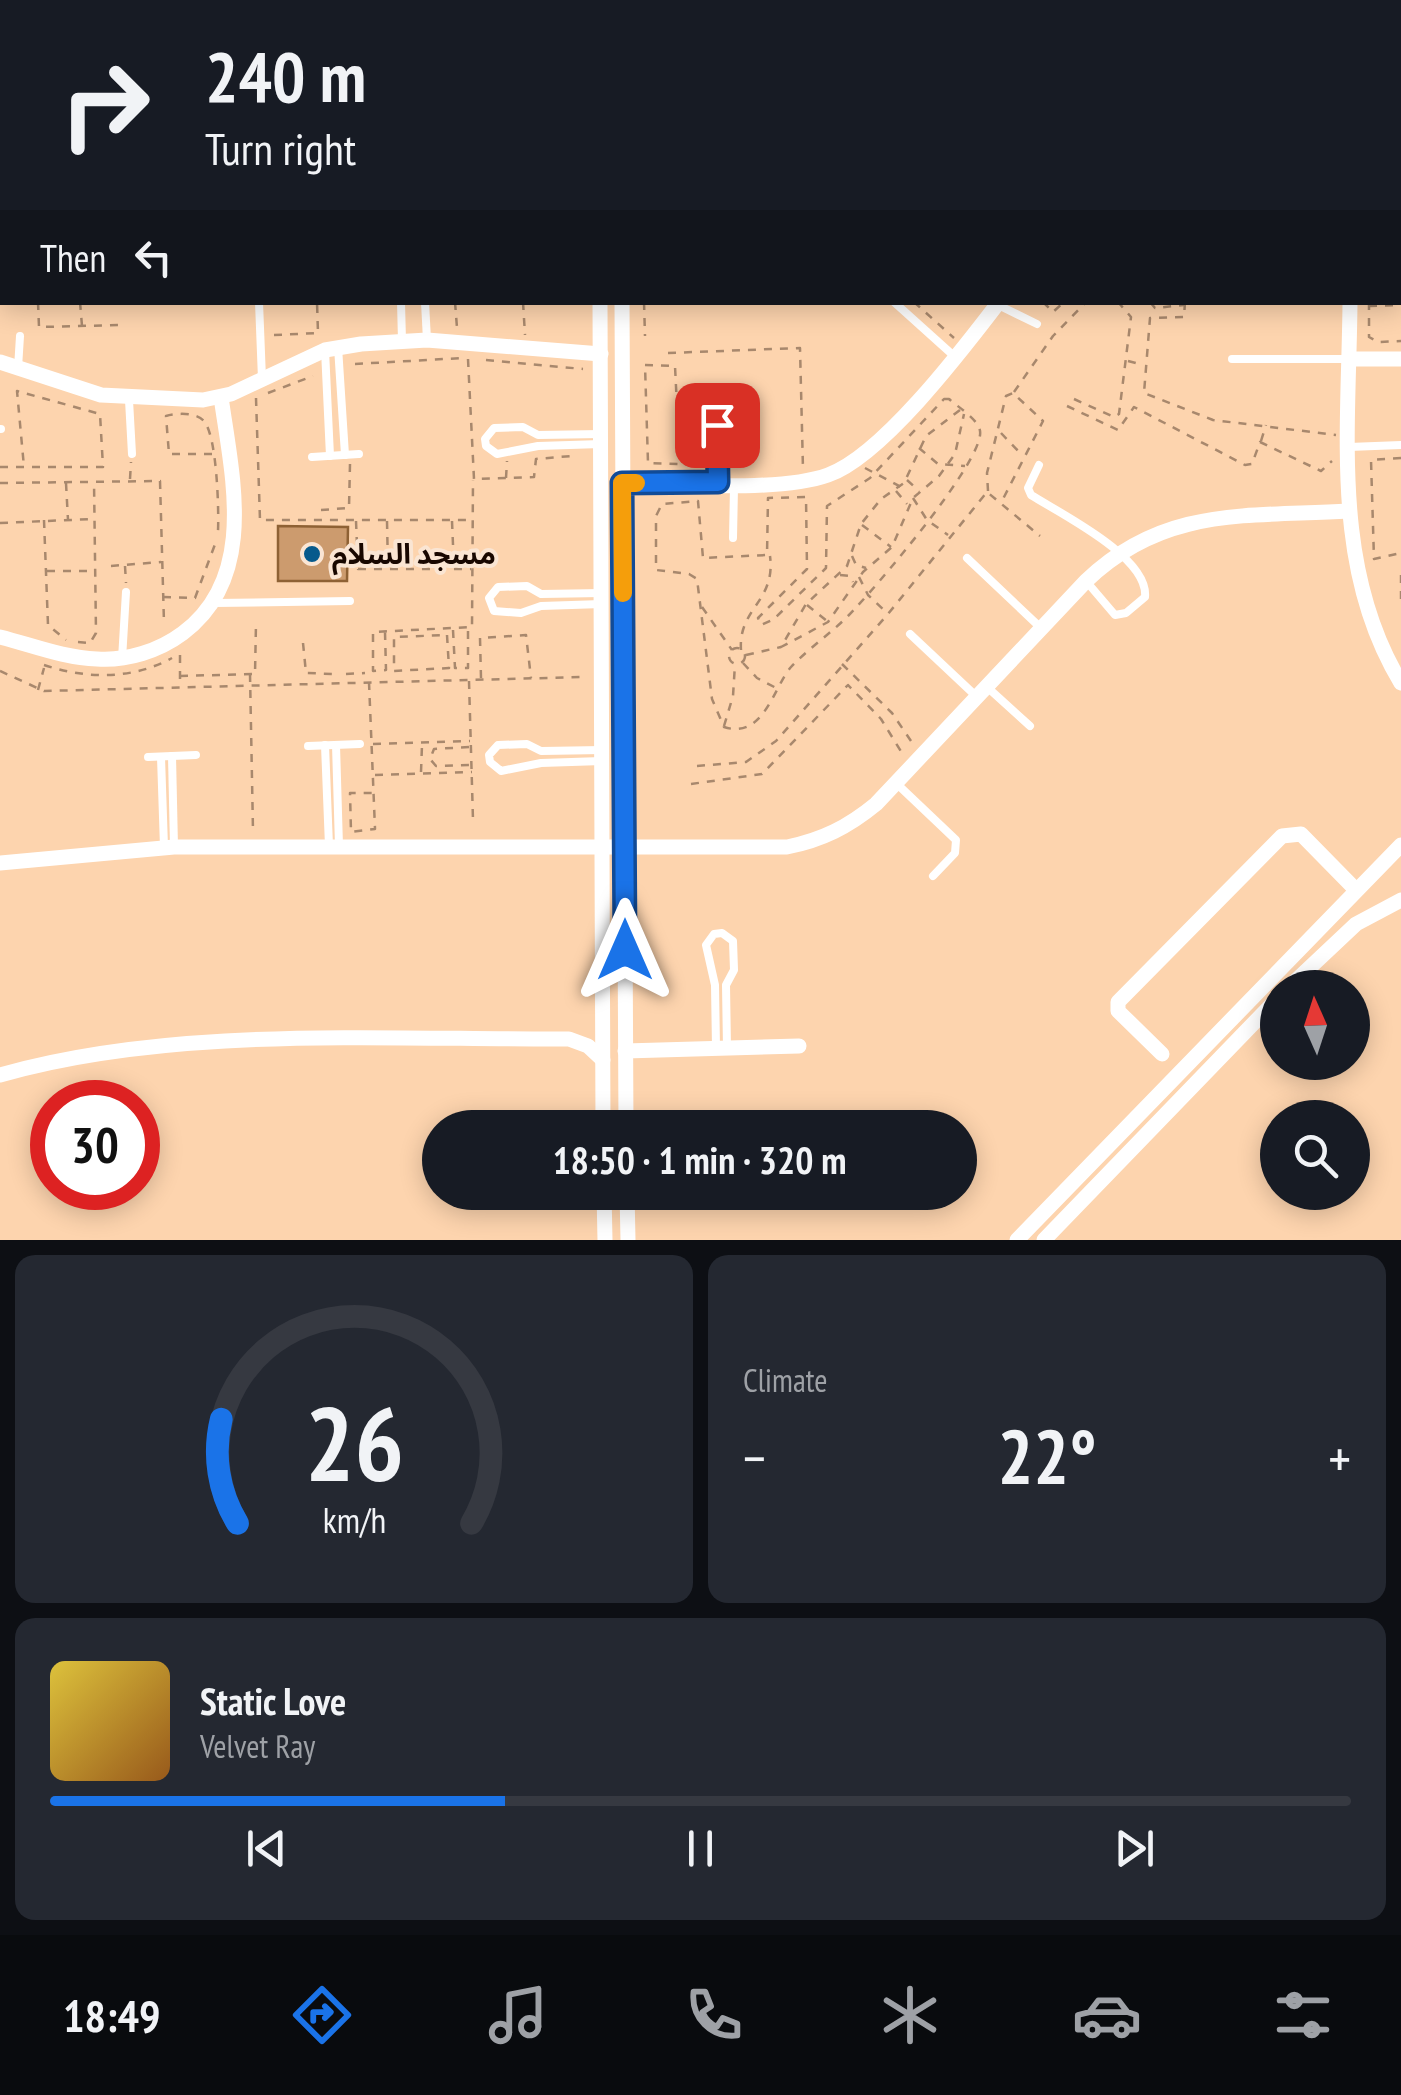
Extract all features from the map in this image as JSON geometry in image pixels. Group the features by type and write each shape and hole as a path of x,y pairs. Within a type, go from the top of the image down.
{"street":[{"path":"600,305 603,1110"},
{"path":"622,305 626,1110"},
{"path":"622,483 803,480 831,474 856,460 998,305"},
{"path":"1350,305 1348,511 1363,594 1401,683"},
{"path":"0,362 72,388 129,400 221,397 332,349 402,341 601,354"},
{"path":"1350,359 1401,359"},
{"path":"0,637 81,658 122,658 174,640 214,603 226,574 236,512 221,397"},
{"path":"0,863 169,847 625,849 787,847 812,842 857,820 911,768 1086,581 1120,551 1174,525 1348,511"},
{"path":"1162,1054 1118,1011 1118,1002 1282,836 1300,834 1356,890"},
{"path":"1017,1240 1401,844"},
{"path":"1307,970 1356,924 1401,900"},
{"path":"569,1039 588,1029 603,1013"},
{"path":"1044,1240 1260,1017"},
{"path":"0,1075 151,1048 304,1040 569,1039 588,1046 603,1060"},
{"path":"625,1051 799,1046"},
{"path":"604,1210 604,1240"},
{"path":"627,1210 628,1240"}],"lane":[{"path":"259,305 262,379"},
{"path":"401,305 402,341"},
{"path":"425,305 426,340"},
{"path":"898,305 958,351"},
{"path":"1001,305 1037,324"},
{"path":"18,368 20,336"},
{"path":"312,457 351,455 332,349"},
{"path":"330,456 332,349"},
{"path":"1232,359 1350,359"},
{"path":"717,396 733,538"},
{"path":"129,400 132,454"},
{"path":"523,427 540,435 602,439 538,446 507,454 490,452 486,446 488,432 494,428 523,427"},
{"path":"1348,442 1401,445"},
{"path":"1039,465 1029,493 1120,551 1144,584 1145,597 1126,613 1116,614 1086,581"},
{"path":"967,558 1042,629"},
{"path":"527,586 541,594 602,598 502,614 490,605 492,592 498,588 527,586"},
{"path":"122,658 126,592"},
{"path":"214,603 350,601"},
{"path":"910,634 1030,726"},
{"path":"308,746 360,744"},
{"path":"498,744 527,744 541,752 603,756 501,771 489,756 498,744"},
{"path":"334,850 336,745"},
{"path":"325,746 334,850"},
{"path":"148,757 196,755"},
{"path":"161,756 169,847"},
{"path":"169,847 172,756"},
{"path":"896,783 956,840 954,853 934,876"},
{"path":"722,933 732,942 734,964 726,985 722,1048 706,945 709,938 722,933"}],"path":[{"path":"38,305 38,327 121,325"},
{"path":"80,305 82,326"},
{"path":"274,335 318,333 318,305"},
{"path":"455,305 457,328"},
{"path":"523,305 525,337 540,337"},
{"path":"644,305 645,336"},
{"path":"917,305 958,351"},
{"path":"697,766 750,760 776,741 888,614 988,492 987,472 1006,396 1013,393 1053,336 1083,305"},
{"path":"1074,399 1108,414 1119,414 1131,317 1121,305"},
{"path":"1152,305 1177,305"},
{"path":"1184,305 1180,316 1151,317 1143,390 1165,404 1213,420 1266,425 1348,442"},
{"path":"1369,305 1369,336 1401,342"},
{"path":"668,352 800,348 803,480"},
{"path":"355,364 468,358 583,369"},
{"path":"384,632 386,669 372,670 372,634 384,632 420,633 447,635 448,668 395,672 394,637 420,633 453,629 472,628 473,478 468,358"},
{"path":"1128,361 1145,366"},
{"path":"644,365 675,365 678,427 704,432 702,465 650,465 644,365"},
{"path":"313,376 256,398 257,517 473,520"},
{"path":"0,466 24,467 103,467 102,416 19,390 14,395 24,467"},
{"path":"1002,502 1043,418 1013,393"},
{"path":"724,727 733,729 763,714 780,690 790,668 868,595 967,466 981,436 979,426 944,399 873,475 826,506 826,568 774,619 760,625 758,618 809,563 806,497 768,498 772,577 764,599 742,627 742,662 757,678 780,690"},
{"path":"1067,406 1119,430 1134,407 1245,465 1252,464 1266,425"},
{"path":"781,647 806,604 839,575 852,554 861,524 901,487 918,447 936,425 962,411"},
{"path":"701,606 732,650 743,652 781,647 828,622 866,568 892,547 912,498 947,466 960,441 962,411"},
{"path":"163,597 193,599 214,557 219,510 212,454 202,419 168,414 169,454 212,454"},
{"path":"1101,422 1108,414"},
{"path":"1000,432 1024,458"},
{"path":"1260,442 1321,471 1348,442"},
{"path":"918,447 930,460 947,466 967,466"},
{"path":"130,480 132,454"},
{"path":"506,479 507,454"},
{"path":"321,510 350,507 351,455"},
{"path":"473,478 535,477 536,459 585,455"},
{"path":"1401,458 1371,460 1371,542 1374,559 1401,553"},
{"path":"9,483 12,466"},
{"path":"58,482 61,467"},
{"path":"873,475 901,487"},
{"path":"906,479 920,491"},
{"path":"44,520 49,628 65,640 90,643 96,633 94,481"},
{"path":"66,482 68,520"},
{"path":"0,483 162,483 164,623"},
{"path":"895,491 908,508"},
{"path":"988,492 1040,536"},
{"path":"1009,509 1029,493"},
{"path":"912,498 927,520 949,536"},
{"path":"724,727 712,699 694,576 656,570 656,516 664,502 698,500 703,558 770,552"},
{"path":"339,520 340,510"},
{"path":"0,523 94,519"},
{"path":"356,520 356,568 473,569"},
{"path":"388,520 388,569"},
{"path":"452,520 454,569"},
{"path":"861,524 892,547"},
{"path":"852,554 856,565 866,568"},
{"path":"112,566 163,562"},
{"path":"125,565 126,592"},
{"path":"46,571 95,571"},
{"path":"839,575 850,576 853,586"},
{"path":"1401,575 1401,603"},
{"path":"860,577 868,595 888,614"},
{"path":"806,604 814,616 828,622"},
{"path":"502,614 503,636"},
{"path":"180,676 257,672 256,623"},
{"path":"453,629 455,667 462,668 469,666 468,628"},
{"path":"481,679 480,638 503,636 528,637 530,678"},
{"path":"303,642 304,672 331,674 328,683"},
{"path":"732,650 730,660 735,664"},
{"path":"180,653 180,687"},
{"path":"735,664 742,662"},
{"path":"724,727 733,696 735,664"},
{"path":"842,664 892,713 911,740"},
{"path":"38,691 44,666"},
{"path":"459,680 462,668"},
{"path":"0,671 38,691 582,677"},
{"path":"378,682 379,671"},
{"path":"349,683 348,673 366,673"},
{"path":"250,674 253,847"},
{"path":"114,675 114,688"},
{"path":"469,680 473,820"},
{"path":"369,682 372,744 374,793 375,829 351,832 350,794 374,793"},
{"path":"691,784 762,774 846,685 881,719 911,768"},
{"path":"881,719 892,713"},
{"path":"372,744 471,741"},
{"path":"421,774 422,742"},
{"path":"430,759 434,748 471,747"},
{"path":"422,759 430,759 436,766 472,766"},
{"path":"373,775 473,772"}],"building":[{"name":"مسجد السلام","path":"278,526 348,527 347,581 278,581"}],"slow traffic":[{"path":"623,593 622,483 636,483"}],"place":[{"name":"مسجد السلام","path":"312,554"}],"route":[{"path":"625,950 622,483 718,482 717,425"}]}
